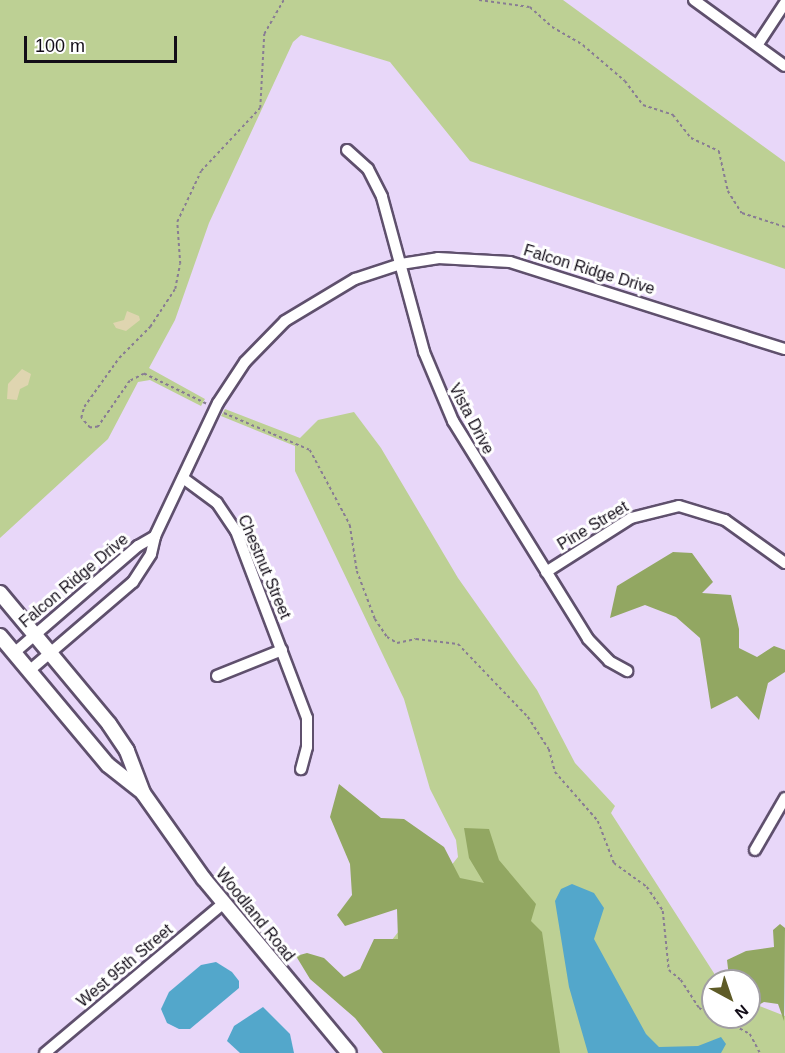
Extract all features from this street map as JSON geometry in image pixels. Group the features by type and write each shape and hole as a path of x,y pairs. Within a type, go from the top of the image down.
{"main road":[{"name":"Woodland Road","path":"0,593 50,652 127,751 143,793"},
{"name":"Woodland Road","path":"0,636 108,765 143,793 224,903 349,1053"}],"street":[{"path":"694,0 758,44 785,66"},
{"path":"758,44 785,3"},
{"name":"Vista Drive","path":"347,150 376,182 424,352 453,421 597,650 627,671"},
{"name":"Falcon Ridge Drive","path":"29,671 133,582 151,554 155,536 216,408 245,362 291,316 346,283 401,264 462,257 510,261 785,349"},
{"name":"Chestnut Street","path":"183,478 204,491 228,517 282,650 307,718 307,747 301,769"},
{"name":"Pine Street","path":"546,572 632,518 679,507 725,520 785,563"},
{"name":"Falcon Ridge Drive","path":"14,652 138,546 155,536"},
{"path":"217,676 282,650"},
{"path":"755,849 785,798"},
{"name":"West 95th Street","path":"45,1053 224,903"}],"path":[{"path":"284,0 264,34 260,108 201,171 177,222 180,264 175,290 150,327 119,358 84,407 81,418 90,428 98,427 130,381 144,374 310,450 350,525 354,562 378,627 397,643 416,639 458,644 528,717 549,749 555,772 598,821 614,863 647,887 663,911 669,970 681,980 701,1009"},
{"path":"479,0 530,7 552,27 583,45 625,81 644,105 673,115 691,138 719,151 728,191 742,213 785,227"},
{"path":"741,1029 750,1034 760,1053"}],"green space":[{"path":"0,0 563,0 785,162 785,269 470,161 390,62 301,35 293,42 209,223 175,320 149,368 205,399 201,406 150,380 138,382 108,439 0,538"},
{"path":"225,409 300,438 318,420 354,412 381,448 458,578 537,690 575,763 615,806 611,813 711,969 701,969 701,1029 761,1029 761,1007 785,1016 785,1053 394,1053 348,995 458,857 456,840 430,789 404,699 295,471 295,446 221,416"},
{"path":"673,552 692,553 713,582 702,593 731,595 739,629 739,648 757,657 774,646 785,650 785,672 768,683 759,720 737,696 711,709 700,638 676,617 645,605 610,618 617,586"},
{"path":"339,784 381,818 404,819 444,847 460,878 484,883 469,858 464,828 489,829 499,860 536,904 531,921 542,932 560,1053 383,1053 355,1018 310,979 296,956 307,953 324,958 344,977 360,969 374,939 398,939 397,909 345,926 337,915 352,895 350,864 330,817"},
{"path":"780,924 785,928 784,1021 778,1004 761,1004 761,969 728,969 727,960 746,951 774,947 773,930"}],"sand":[{"path":"127,311 139,316 140,320 126,331 116,328 113,323 124,320"},
{"path":"22,369 31,374 28,385 20,389 17,400 7,399 8,384"}],"water":[{"path":"572,884 594,893 604,908 594,939 646,1034 659,1047 698,1046 721,1037 726,1044 721,1053 588,1053 569,987 555,901 561,889"},
{"path":"216,962 232,972 239,981 239,988 190,1029 179,1029 167,1023 161,1009 169,992 201,965"},
{"path":"263,1007 290,1034 294,1053 240,1053 227,1041 234,1026"}]}
